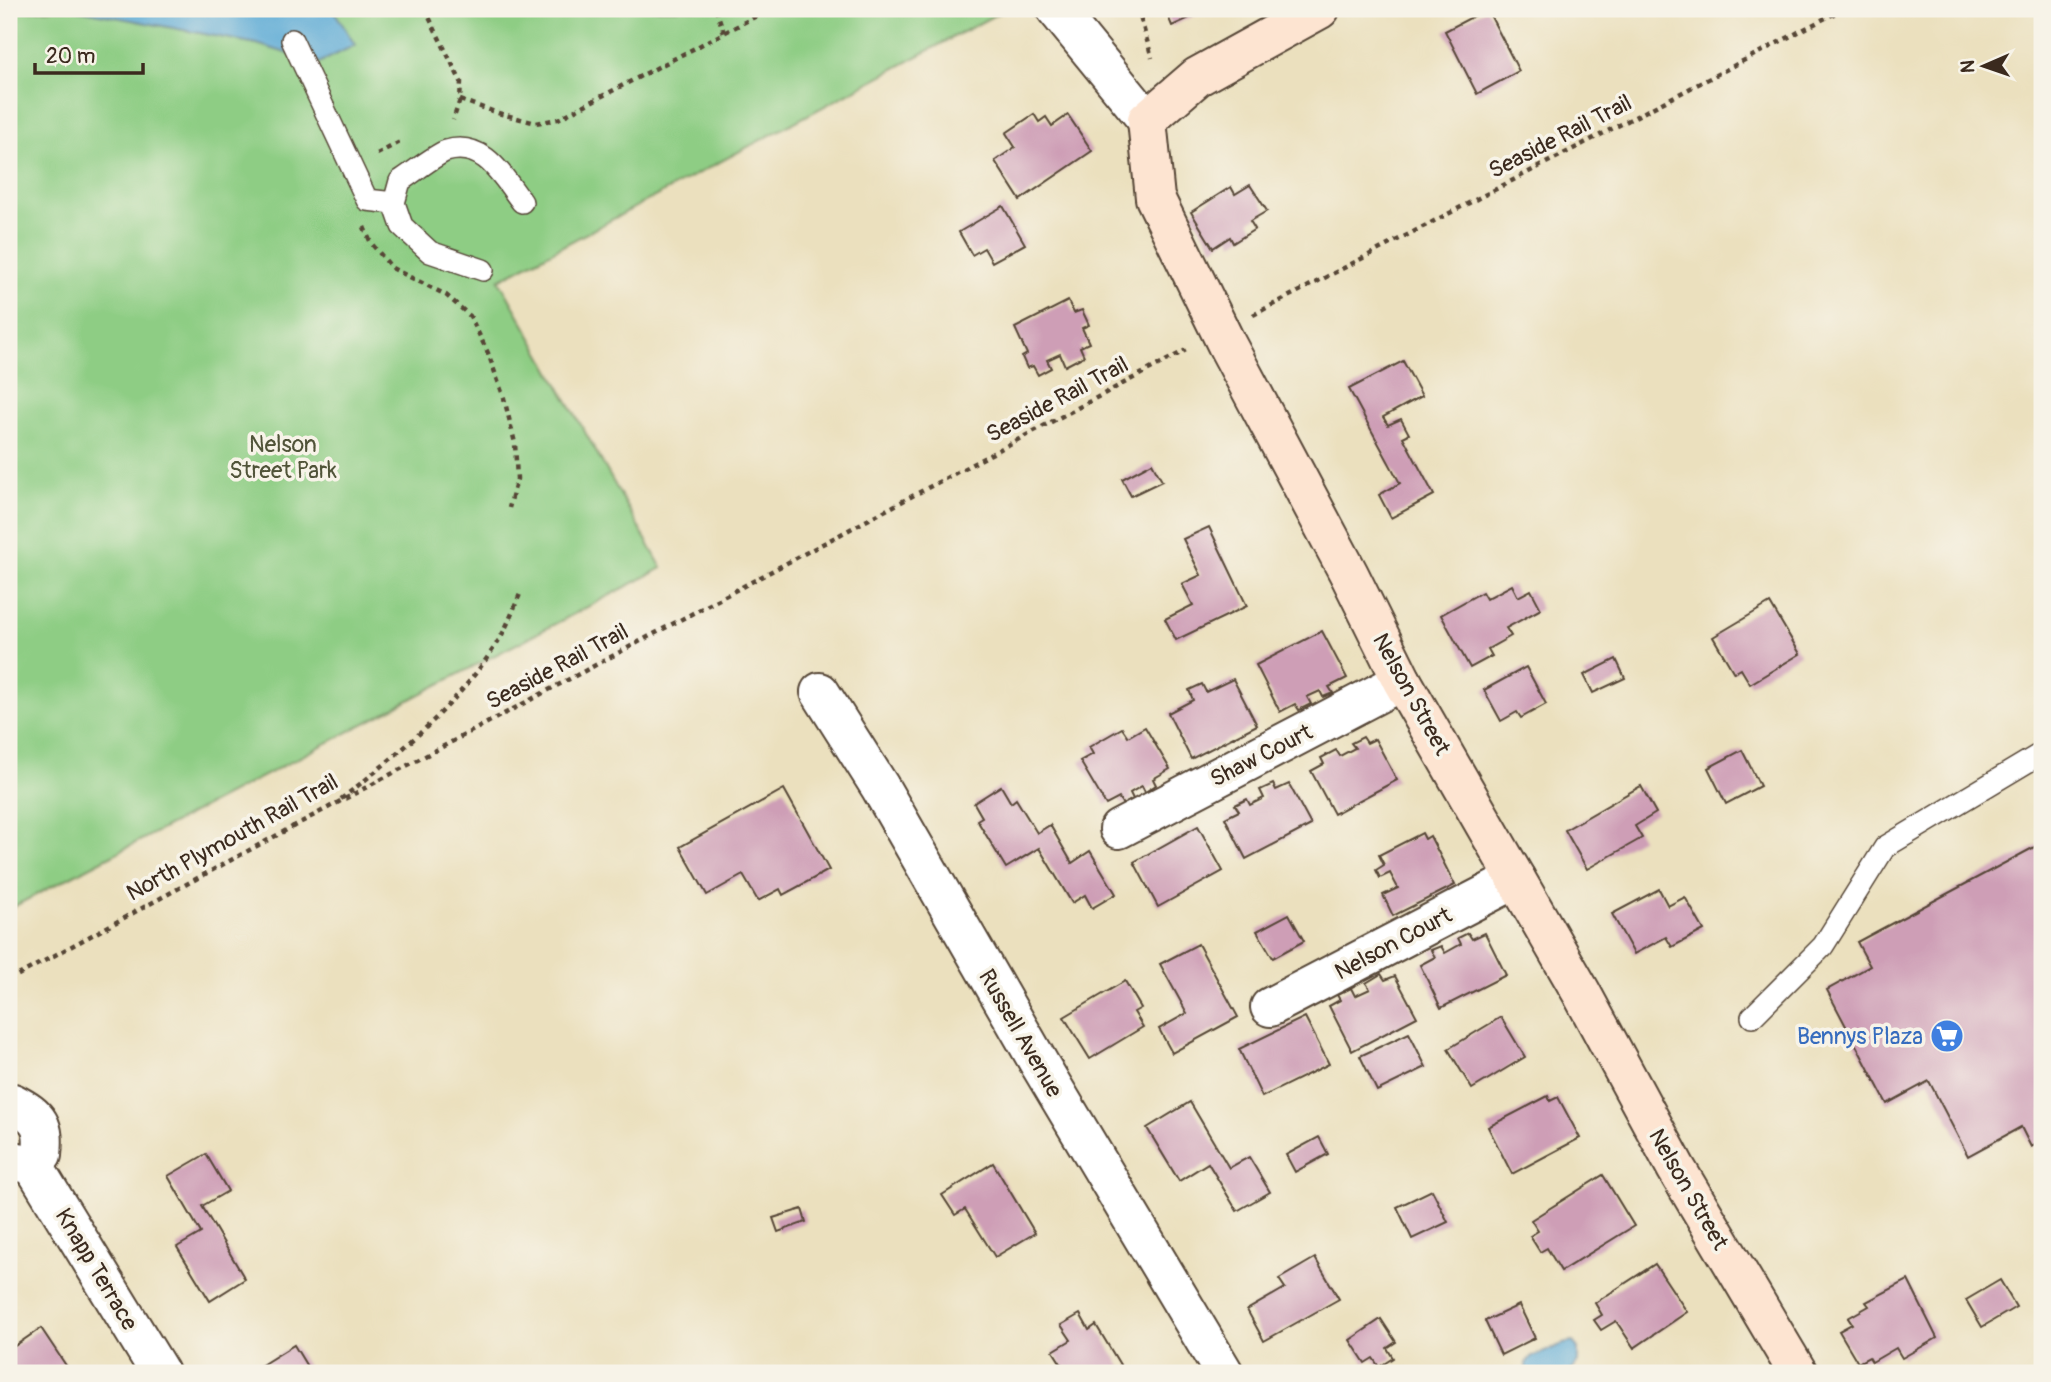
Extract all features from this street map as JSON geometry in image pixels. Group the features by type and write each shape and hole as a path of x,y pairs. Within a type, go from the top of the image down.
{"main road":[{"path":"1147,120 1196,77 1320,9"},
{"name":"Nelson Street","path":"1147,120 1155,198 1221,332 1349,574 1402,681 1581,992 1676,1168 1798,1373"}],"street":[{"path":"1056,9 1147,120"},
{"name":"Shaw Court","path":"1119,829 1402,681"},
{"name":"Russell Avenue","path":"820,692 880,787 1040,1065 1224,1373"},
{"name":"Nelson Court","path":"1270,1007 1516,879"},
{"name":"Knapp Terrace","path":"9,1104 13,1103 33,1114 44,1135 42,1155 21,1162 160,1373"}],"lane":[{"path":"292,40 367,200 394,203"},
{"path":"483,270 430,252 402,226 394,203 400,181 445,151 471,150 489,159 522,202"},
{"path":"1752,1017 1823,946 1885,847 2042,753"}],"path":[{"path":"425,9 461,82 460,100 445,151"},
{"path":"716,9 724,33"},
{"path":"460,100 536,123 558,119 770,9"},
{"path":"1138,9 1152,58"},
{"name":"Seaside Rail Trail","path":"292,827 1221,332 1843,9"},
{"name":"North Plymouth Rail Trail","path":"9,980 338,801 388,762 463,691 499,641 520,594"}],"green space":[{"name":"Nelson Street Park","path":"74,9 257,44 319,63 355,45 333,9 1006,9 499,280 662,568 9,909 9,12"}],"water":[{"path":"74,9 333,9 355,45 319,63 257,44"},
{"path":"1573,1342 1578,1348 1578,1362 1570,1373 1526,1373 1526,1363 1532,1356"}],"building":[{"path":"1165,9 1209,9 1172,26"},
{"path":"1487,9 1519,71 1477,94 1445,31"},
{"path":"1034,114 1039,122 1046,117 1052,126 1068,115 1092,151 1020,200 995,161 1015,147 1006,133"},
{"path":"1250,185 1267,211 1250,221 1255,229 1233,243 1230,237 1213,248 1191,212 1231,187 1235,194"},
{"path":"1003,206 1025,244 992,262 984,248 972,255 959,232"},
{"path":"1068,301 1074,313 1082,310 1089,325 1082,328 1089,343 1080,347 1084,356 1065,366 1060,354 1047,360 1051,368 1038,375 1033,366 1027,368 1022,357 1027,354 1015,328"},
{"path":"1403,361 1422,396 1383,417 1388,425 1401,419 1409,434 1403,437 1434,495 1391,518 1379,495 1400,483 1349,389"},
{"path":"1152,463 1162,481 1131,496 1122,479"},
{"path":"1209,527 1247,606 1176,640 1165,619 1193,605 1182,584 1201,575 1183,539"},
{"path":"1512,585 1518,597 1531,590 1541,609 1506,628 1511,636 1488,649 1492,656 1470,668 1441,615 1482,592 1486,599"},
{"path":"1770,603 1800,654 1750,684 1741,669 1734,673 1713,637"},
{"path":"1322,631 1347,678 1329,687 1333,693 1323,697 1320,691 1307,697 1311,704 1299,710 1295,704 1280,712 1256,665"},
{"path":"1616,659 1625,678 1593,693 1584,675"},
{"path":"1526,667 1546,704 1521,718 1517,712 1501,721 1484,690"},
{"path":"1233,679 1257,725 1191,759 1168,713 1193,700 1189,690 1202,684 1206,692"},
{"path":"1145,727 1170,769 1153,779 1156,785 1145,792 1142,786 1130,793 1133,799 1123,805 1119,798 1106,805 1080,761 1093,754 1089,747 1122,728 1128,737"},
{"path":"1363,737 1367,743 1375,739 1397,780 1334,814 1311,771 1324,764 1321,758 1336,750 1340,756 1355,748 1351,743"},
{"path":"1742,750 1760,786 1726,804 1708,768"},
{"path":"1273,784 1276,790 1289,784 1311,825 1246,859 1225,818 1239,811 1235,805 1247,799 1250,805 1264,798 1260,790"},
{"path":"1001,786 1011,803 1016,799 1037,833 1050,825 1072,863 1090,851 1116,894 1092,908 1085,895 1072,903 1039,848 1006,868 977,820 982,817 974,803"},
{"path":"1641,786 1656,813 1635,826 1642,838 1587,869 1565,830"},
{"path":"784,789 829,870 783,895 780,889 758,901 743,875 707,895 680,847"},
{"path":"1198,826 1223,871 1158,907 1134,862"},
{"path":"1422,833 1425,839 1430,836 1455,885 1393,916 1383,895 1398,888 1390,873 1380,878 1376,870 1384,865 1379,855"},
{"name":"Bennys Plaza","path":"2042,843 2042,1142 2031,1147 2021,1127 1968,1156 1929,1081 1887,1104 1827,990 1870,966 1857,942"},
{"path":"1659,889 1668,906 1685,897 1704,930 1672,947 1666,937 1634,954 1612,914"},
{"path":"1289,914 1304,941 1273,958 1257,931"},
{"path":"1468,933 1472,939 1485,933 1506,975 1441,1008 1420,965 1435,957 1431,950 1441,946 1445,953 1461,944 1458,938"},
{"path":"1198,944 1238,1017 1172,1053 1159,1029 1187,1013 1160,964"},
{"path":"1381,974 1385,980 1395,976 1417,1017 1352,1051 1329,1006 1340,1000 1337,995 1351,988 1355,996 1370,989 1366,983"},
{"path":"1125,981 1141,1008 1134,1012 1143,1027 1090,1059 1064,1017"},
{"path":"1305,1017 1329,1064 1262,1097 1239,1049"},
{"path":"1501,1017 1525,1057 1472,1089 1448,1049"},
{"path":"1409,1033 1426,1067 1377,1091 1360,1056"},
{"path":"1548,1096 1550,1101 1558,1097 1580,1138 1512,1174 1488,1127"},
{"path":"1190,1102 1229,1168 1249,1157 1270,1192 1237,1211 1208,1163 1179,1181 1147,1128"},
{"path":"1319,1137 1328,1154 1295,1172 1286,1155"},
{"path":"206,1154 228,1191 202,1206 245,1279 210,1301 177,1247 201,1233 168,1176"},
{"path":"993,1163 1035,1233 995,1257 965,1209 955,1215 942,1195"},
{"path":"1603,1175 1634,1226 1561,1271 1547,1248 1540,1252 1530,1236 1538,1231 1531,1220"},
{"path":"1432,1190 1448,1222 1412,1239 1397,1207"},
{"path":"802,1209 806,1222 778,1232 773,1218"},
{"path":"1315,1258 1339,1299 1264,1341 1247,1310 1285,1288 1279,1279"},
{"path":"1655,1264 1687,1312 1634,1348 1616,1321 1601,1330 1594,1320 1602,1315 1595,1303"},
{"path":"1908,1280 1937,1338 1902,1358 1896,1348 1872,1362 1869,1357 1858,1363 1839,1331 1852,1324 1848,1318 1869,1306 1866,1302"},
{"path":"2000,1280 2016,1307 1982,1327 1966,1300"},
{"path":"1519,1305 1535,1338 1501,1355 1485,1321"},
{"path":"1080,1314 1089,1330 1096,1325 1125,1373 1067,1373 1053,1351 1071,1340 1061,1325"},
{"path":"1381,1319 1396,1342 1387,1348 1393,1358 1379,1367 1373,1358 1365,1363 1350,1340"},
{"path":"41,1328 71,1373 9,1373 9,1350"},
{"path":"294,1345 311,1373 253,1373 252,1371"}],"place":[{"name":"Bennys Plaza","path":"1947,1036"}]}
